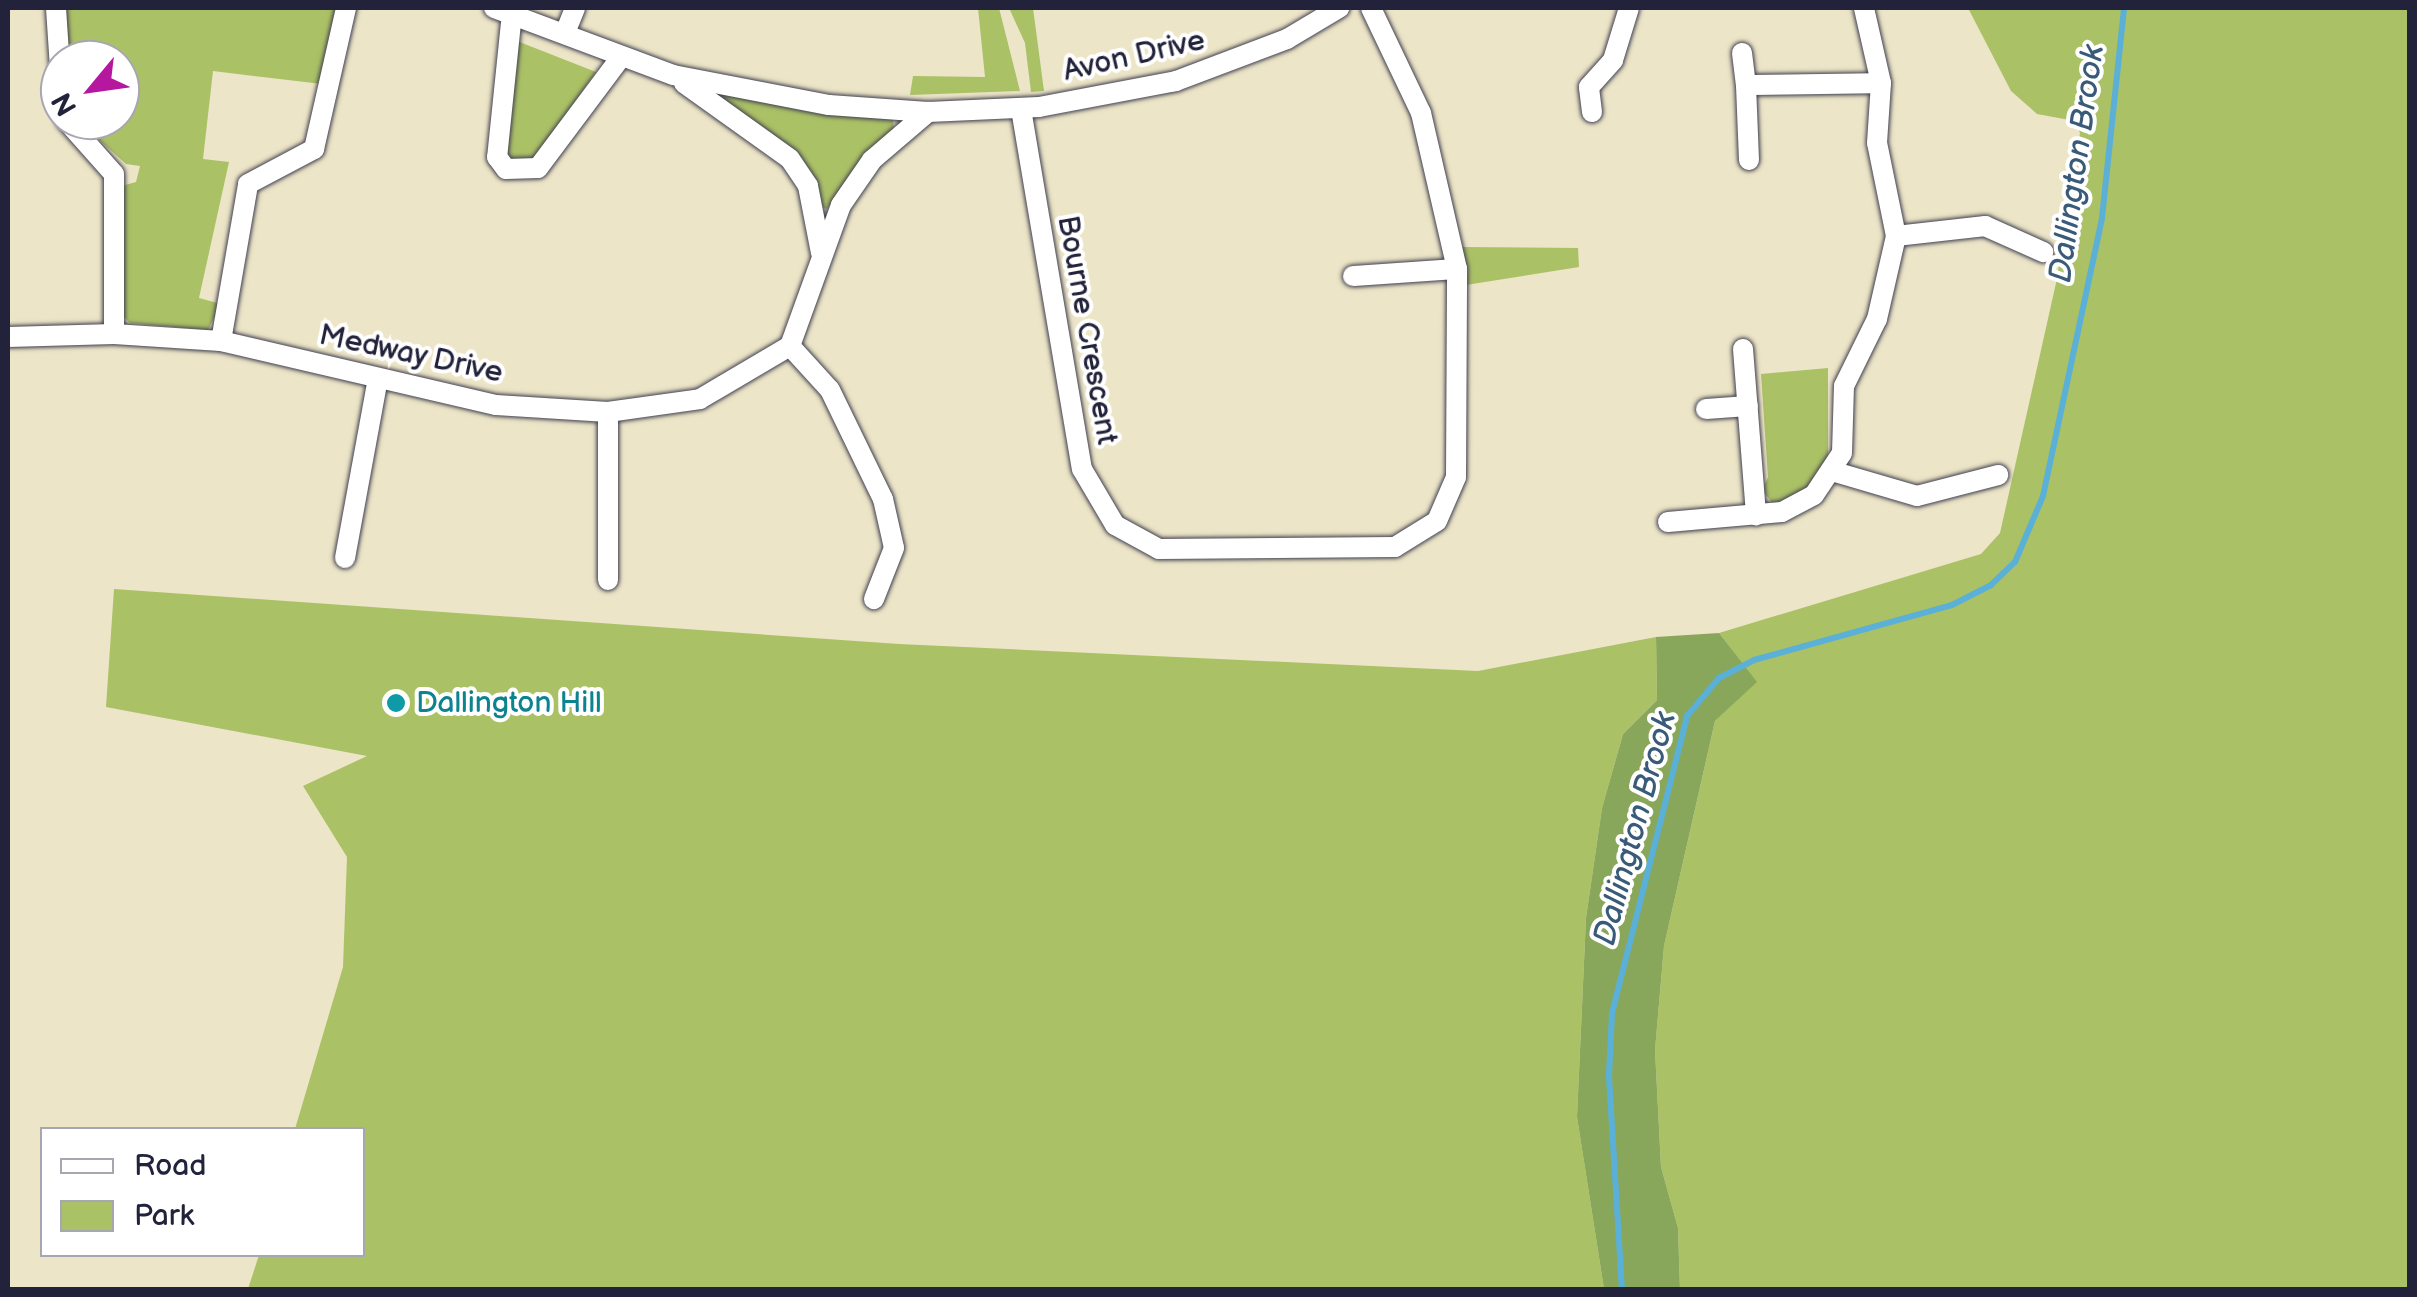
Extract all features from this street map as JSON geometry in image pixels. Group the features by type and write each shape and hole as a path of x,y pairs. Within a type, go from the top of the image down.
{"street":[{"path":"56,8 58,40"},
{"path":"221,342 248,184 314,149 346,8"},
{"path":"566,33 575,8"},
{"name":"Avon Drive","path":"503,10 674,76 828,105 928,112 1021,108 1130,93 1219,68 1339,8"},
{"name":"Bourne Crescent","path":"1021,108 1082,470 1116,526 1159,549 1395,548 1436,521 1456,477 1458,269 1421,112 1371,8"},
{"path":"1592,112 1589,87 1613,60 1630,8"},
{"path":"1668,522 1782,512 1814,495 1836,472 1842,454 1844,386 1877,318 1896,236 1876,143 1881,83 1864,8"},
{"path":"503,10 497,157 506,169 538,168 622,57"},
{"path":"1742,53 1749,160"},
{"name":"Avon Drive","path":"674,76 790,159 808,186 822,255"},
{"path":"1746,85 1881,83"},
{"path":"874,599 894,548 883,499 830,390 790,346 841,205 872,160 928,112"},
{"path":"84,140 114,174 114,334"},
{"path":"1896,236 1985,226 2043,252"},
{"path":"1353,276 1458,269"},
{"name":"Medway Drive","path":"8,337 114,334 221,342 496,406 608,412 700,400 790,346"},
{"path":"1744,349 1756,515"},
{"path":"346,558 378,380"},
{"path":"1706,409 1748,406"},
{"path":"608,412 608,580"},
{"path":"1836,472 1916,496 1998,476"}],"green space":[{"path":"63,8 336,8 322,84 213,71 203,159 229,162 199,298 221,304 208,330 130,323 121,314 121,195 125,185 136,182 140,166 126,164 99,140 140,140 140,40 64,40"},
{"path":"978,8 999,8 1020,91 910,95 913,76 985,77"},
{"path":"1009,8 1033,8 1044,91 1031,92 1025,43"},
{"path":"1968,8 2409,8 2409,1289 1680,1289 1678,1228 1661,1167 1655,1050 1664,946 1715,721 1756,682 1719,633 1981,554 2000,533 2056,283 2080,133 2075,121 2037,114 2011,91"},
{"path":"517,41 596,72 532,162 515,164 505,149"},
{"path":"724,92 893,119 894,132 864,154 827,209 821,207 796,152 723,99"},
{"path":"1462,247 1578,248 1579,267 1466,285"},
{"path":"1828,368 1828,459 1800,497 1773,504 1762,490 1768,477 1761,374"},
{"path":"114,589 899,644 1478,671 1656,637 1657,700 1623,734 1602,808 1586,918 1577,1117 1604,1289 248,1289 258,1257 365,1257 365,1127 296,1127 343,967 347,857 303,786 367,756 106,707"},
{"path":"1719,633 1757,682 1715,721 1664,946 1655,1050 1661,1167 1678,1228 1680,1289 1604,1289 1577,1117 1586,918 1602,808 1623,734 1657,700 1656,637"}],"waterway":[{"name":"Dallington Brook","path":"1622,1290 1609,1075 1612,1013 1687,716 1719,678 1754,660 1952,605 1991,585 2015,562 2043,496 2102,218 2124,8"}],"place":[{"name":"Dallington Hill","path":"396,703"}]}
